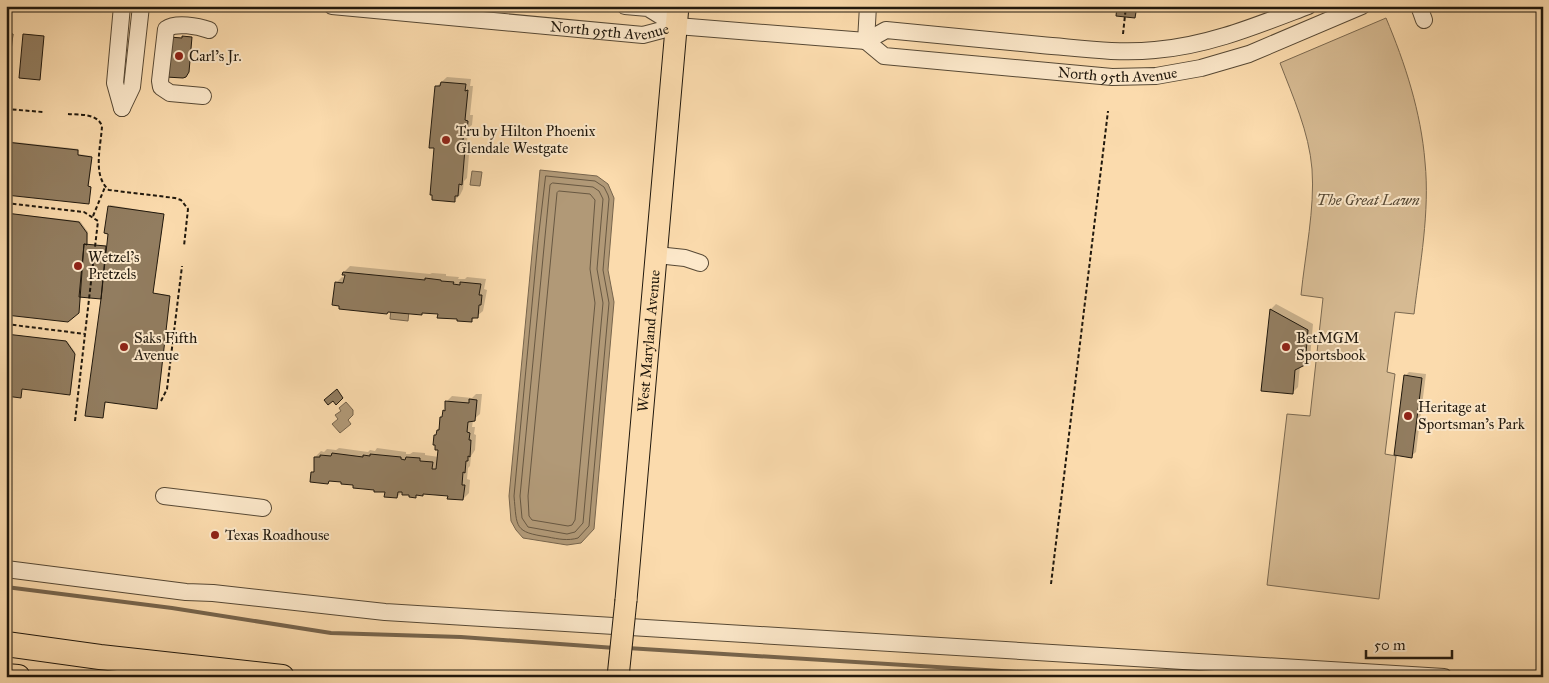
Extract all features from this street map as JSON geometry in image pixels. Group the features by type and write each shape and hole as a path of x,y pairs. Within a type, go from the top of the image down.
{"highway":[{"path":"6,644 100,657 282,677"},
{"path":"6,676 18,677"}],"main road":[{"name":"West Maryland Avenue","path":"618,677 677,16"}],"street":[{"path":"122,6 115,83 122,108 132,87 141,6"},
{"name":"North 95th Avenue","path":"332,6 644,36 677,16"},
{"name":"North 95th Avenue","path":"625,6 648,8 677,16 866,41 884,56 1112,77 1156,76 1201,68 1250,54 1362,6"},
{"path":"866,41 868,6"},
{"name":"North 95th Avenue","path":"866,41 886,30 1114,51 1156,50 1198,44 1216,39 1308,6"},
{"path":"203,96 170,93 161,87 160,81 166,29 174,25 209,30"},
{"path":"657,255 685,258 700,263"},
{"path":"164,496 263,508"},
{"path":"6,569 186,592 212,592 394,613 1444,677"}],"path":[{"path":"1122,34 1126,6"},
{"path":"6,109 43,112"},
{"path":"1051,584 1108,111"},
{"path":"68,114 90,116 96,118 101,123 99,168 100,177 105,187 109,190 181,200 188,209 184,246"},
{"path":"92,216 105,187"},
{"path":"6,203 84,212 98,221 74,421"},
{"path":"161,401 167,389 182,266"},
{"path":"6,324 85,334"}],"green space":[{"name":"The Great Lawn","path":"1386,18 1400,52 1416,106 1423,143 1426,200 1424,238 1414,314 1395,312 1387,372 1395,374 1385,454 1396,456 1379,599 1267,585 1287,414 1310,416 1323,298 1301,295 1311,215 1312,169 1304,128 1280,63"}],"water":[{"path":"540,170 597,176 608,184 614,198 608,270 614,302 594,529 581,543 567,545 523,538 511,521 509,496"},
{"path":"472,171 482,172 480,186 470,185"},
{"path":"391,309 409,311 408,321 390,319"},
{"path":"346,402 353,410 353,415 348,420 351,424 340,433 332,424 338,419 335,415 341,411 339,408"}],"building":[{"path":"1117,6 1137,6 1135,18 1116,16"},
{"path":"6,33 13,34 8,77 6,77"},
{"path":"23,34 44,36 40,80 19,78"},
{"name":"Carl's Jr.","path":"182,36 192,37 189,72 183,78 166,77 169,37 182,38"},
{"name":"Tru by Hilton Phoenix Glendale Westgate","path":"441,82 466,84 465,91 468,90 465,120 468,121 467,132 464,132 462,148 465,149 462,185 459,184 458,196 455,196 455,202 432,200 432,195 430,195 434,148 429,148 435,86 440,86"},
{"path":"6,142 78,150 78,155 92,157 88,186 91,187 89,204 6,195"},
{"path":"108,206 164,214 153,293 170,296 157,409 105,402 103,418 85,416 101,299 108,234 104,233"},
{"path":"6,213 79,222 87,233 87,245 84,244 79,313 68,322 6,315"},
{"path":"84,244 106,246 101,299 79,297"},
{"path":"343,272 425,280 425,278 454,282 453,284 460,285 460,282 481,284 479,295 482,295 478,318 472,318 472,322 437,318 438,314 422,313 422,315 388,312 387,314 339,309 339,306 332,305 335,282 343,283 345,275 342,275"},
{"name":"BetMGM Sportsbook","path":"1270,309 1308,330 1305,365 1295,370 1293,394 1261,391"},
{"path":"6,334 66,341 75,354 70,395 22,389 21,398 6,396"},
{"name":"Heritage at Sportsman's Park","path":"1404,375 1422,378 1412,458 1394,455"},
{"path":"337,389 343,398 336,405 333,401 328,405 324,400"},
{"path":"469,399 477,400 475,421 468,422 467,432 470,433 469,440 471,440 470,457 468,456 468,461 466,461 465,473 463,472 462,485 465,485 463,500 447,499 448,496 423,494 423,496 416,495 416,498 402,495 402,492 398,492 397,498 384,497 385,492 353,488 353,485 341,484 341,482 329,481 328,484 310,482 311,472 314,472 314,457 320,457 320,455 331,456 332,453 363,457 363,455 370,456 370,454 401,457 401,459 405,460 406,457 420,458 420,461 433,462 432,469 436,469 438,450 435,450 435,445 433,445 434,435 439,430 440,417 442,417 443,410 445,411 445,401 469,403"}],"waterway":[{"path":"6,587 172,608 331,633 461,637 615,648"},
{"path":"627,648 1100,677"}],"place":[{"name":"Carl's Jr.","path":"179,56"},
{"name":"Tru by Hilton Phoenix Glendale Westgate","path":"446,140"},
{"name":"Wetzel's Pretzels","path":"78,266"},
{"name":"Saks Fifth Avenue","path":"124,347"},
{"name":"BetMGM Sportsbook","path":"1286,347"},
{"name":"Heritage at Sportsman's Park","path":"1408,416"},
{"name":"Texas Roadhouse","path":"215,535"}]}
